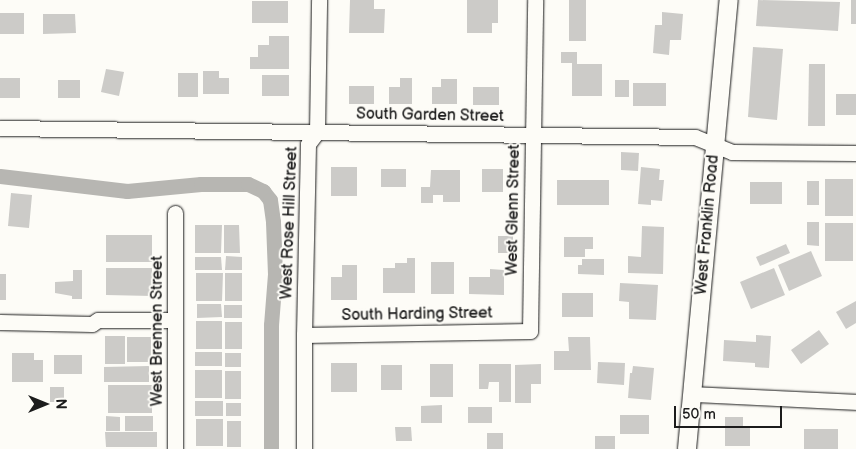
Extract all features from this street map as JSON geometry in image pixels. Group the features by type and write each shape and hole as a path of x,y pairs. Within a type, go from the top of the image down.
{"street":[{"name":"West Rose Hill Street","path":"304,449 308,144 317,132 318,0"},
{"name":"West Glenn Street","path":"530,331 535,0"},
{"name":"West Franklin Road","path":"687,449 728,0"},
{"name":"South Garden Street","path":"0,128 695,137 732,152 856,153"},
{"name":"West Brennen Street","path":"175,213 175,449"},
{"path":"0,322 92,324 98,320 175,320"},
{"name":"South Harding Street","path":"304,335 530,331"},
{"path":"693,394 856,402"}],"building":[{"path":"350,0 374,0 374,9 385,9 384,33 349,33"},
{"path":"467,0 498,0 498,23 492,23 492,33 467,33"},
{"path":"569,0 586,0 586,41 569,41"},
{"path":"758,0 840,2 838,31 756,26"},
{"path":"851,0 856,0 856,24 851,24"},
{"path":"252,1 288,1 288,23 252,23"},
{"path":"662,12 683,14 681,40 670,40 669,55 653,53 655,25 662,25"},
{"path":"0,13 24,13 24,34 0,34"},
{"path":"43,14 75,14 76,33 43,34"},
{"path":"269,36 289,36 289,69 250,69 250,57 258,57 258,45 269,45"},
{"path":"753,47 783,49 777,120 748,117"},
{"path":"561,52 577,52 577,64 602,64 602,96 572,96 572,63 561,63"},
{"path":"809,64 825,64 825,126 808,126"},
{"path":"106,69 124,72 119,96 101,92"},
{"path":"203,71 219,71 219,78 229,78 229,94 203,94"},
{"path":"178,73 198,73 198,97 178,97"},
{"path":"262,75 289,75 289,96 262,96"},
{"path":"0,78 20,78 20,98 0,98"},
{"path":"400,78 412,78 412,104 389,104 389,87 400,87"},
{"path":"441,79 457,79 457,104 432,104 432,87 441,87"},
{"path":"58,80 80,80 80,98 58,98"},
{"path":"615,80 629,80 629,97 615,97"},
{"path":"633,83 666,83 666,106 633,106"},
{"path":"349,86 374,86 374,104 349,104"},
{"path":"473,87 499,87 499,105 473,105"},
{"path":"836,94 856,94 856,115 836,115"},
{"path":"621,152 639,153 638,171 621,170"},
{"path":"331,167 357,167 357,196 331,196"},
{"path":"641,167 660,169 659,180 664,180 662,201 651,200 651,205 638,204"},
{"path":"381,169 406,169 406,187 381,187"},
{"path":"482,169 503,169 503,192 482,192"},
{"path":"431,170 460,170 460,202 443,202 443,195 433,195 433,203 421,203 421,187 430,187"},
{"path":"825,179 853,179 853,216 825,216"},
{"path":"557,180 609,180 609,205 557,205"},
{"path":"807,181 819,181 819,205 807,205"},
{"path":"750,182 782,182 782,204 750,204"},
{"path":"11,193 32,195 29,228 8,226"},
{"path":"807,222 819,222 819,246 807,245"},
{"path":"825,223 853,223 853,261 825,261"},
{"path":"195,225 222,225 221,253 195,253"},
{"path":"224,225 239,225 240,253 224,253"},
{"path":"642,226 664,227 663,274 628,273 628,256 641,257"},
{"path":"106,235 152,235 152,262 106,262"},
{"path":"498,236 513,236 513,253 498,253"},
{"path":"564,237 593,237 593,249 585,249 585,257 564,257"},
{"path":"786,244 790,253 760,266 756,257"},
{"path":"811,251 822,276 789,291 778,265"},
{"path":"226,256 242,257 242,270 225,270"},
{"path":"195,257 221,257 222,270 195,270"},
{"path":"407,258 415,258 415,293 383,293 383,268 395,268 395,263 407,263"},
{"path":"582,259 604,259 604,275 578,274 578,265 582,265"},
{"path":"431,262 454,262 454,294 431,294"},
{"path":"342,265 357,265 357,300 331,300 331,277 342,277"},
{"path":"106,268 152,268 152,296 106,295"},
{"path":"774,268 785,295 751,309 740,282"},
{"path":"490,269 504,270 504,295 469,294 469,277 490,277"},
{"path":"73,270 82,270 82,299 72,299 72,296 55,293 55,282 73,281"},
{"path":"196,273 223,273 222,301 196,301"},
{"path":"225,273 242,273 242,301 225,301"},
{"path":"0,274 6,274 6,300 0,300"},
{"path":"620,283 658,285 656,320 629,319 629,302 619,301"},
{"path":"562,293 593,293 593,317 562,317"},
{"path":"856,301 856,323 846,329 836,312"},
{"path":"197,304 221,304 222,317 197,318"},
{"path":"224,305 242,305 242,318 224,318"},
{"path":"196,321 222,321 222,349 196,349"},
{"path":"225,322 242,322 242,349 225,349"},
{"path":"819,330 829,344 801,364 791,350"},
{"path":"756,335 771,336 769,368 755,367 755,363 723,361 724,340 756,342"},
{"path":"105,336 125,336 125,364 105,364"},
{"path":"127,337 151,337 151,362 127,362"},
{"path":"568,337 590,337 591,370 554,370 554,351 569,351"},
{"path":"195,352 222,352 222,366 195,366"},
{"path":"12,353 34,353 34,360 43,360 43,382 12,382"},
{"path":"225,353 241,353 241,367 225,367"},
{"path":"54,355 82,355 82,374 54,374"},
{"path":"598,362 625,363 624,385 597,383"},
{"path":"331,363 357,363 357,392 331,392"},
{"path":"430,364 453,364 453,397 430,397"},
{"path":"479,364 511,364 511,402 499,402 499,382 489,382 488,389 479,389"},
{"path":"541,364 541,384 531,384 531,403 515,403 515,365"},
{"path":"381,365 402,365 402,390 381,390"},
{"path":"149,366 149,382 104,382 104,367"},
{"path":"633,366 654,368 651,400 628,398 630,373 632,373"},
{"path":"195,370 222,370 222,398 195,398"},
{"path":"225,371 241,371 241,399 225,399"},
{"path":"108,385 152,385 152,413 108,413"},
{"path":"50,387 64,387 64,402 50,402"},
{"path":"195,401 223,401 223,416 195,416"},
{"path":"226,403 241,403 241,416 226,416"},
{"path":"442,405 442,423 421,423 421,406"},
{"path":"468,407 492,407 492,423 468,423"},
{"path":"620,415 649,415 649,434 620,434"},
{"path":"106,416 120,417 120,431 106,431"},
{"path":"125,416 153,416 153,431 125,431"},
{"path":"725,417 743,417 743,427 750,427 750,446 725,446"},
{"path":"196,419 223,419 223,446 196,446"},
{"path":"227,421 241,421 241,447 227,447"},
{"path":"395,427 411,427 412,441 396,441"},
{"path":"804,429 838,429 838,449 804,449"},
{"path":"105,432 157,432 157,447 106,447"},
{"path":"487,433 503,433 503,449 487,449"},
{"path":"595,436 615,436 615,449 595,449"}],"waterway":[{"path":"0,176 127,191 201,184 248,184 263,191 270,200 273,222 275,274 271,325 271,449"}]}
